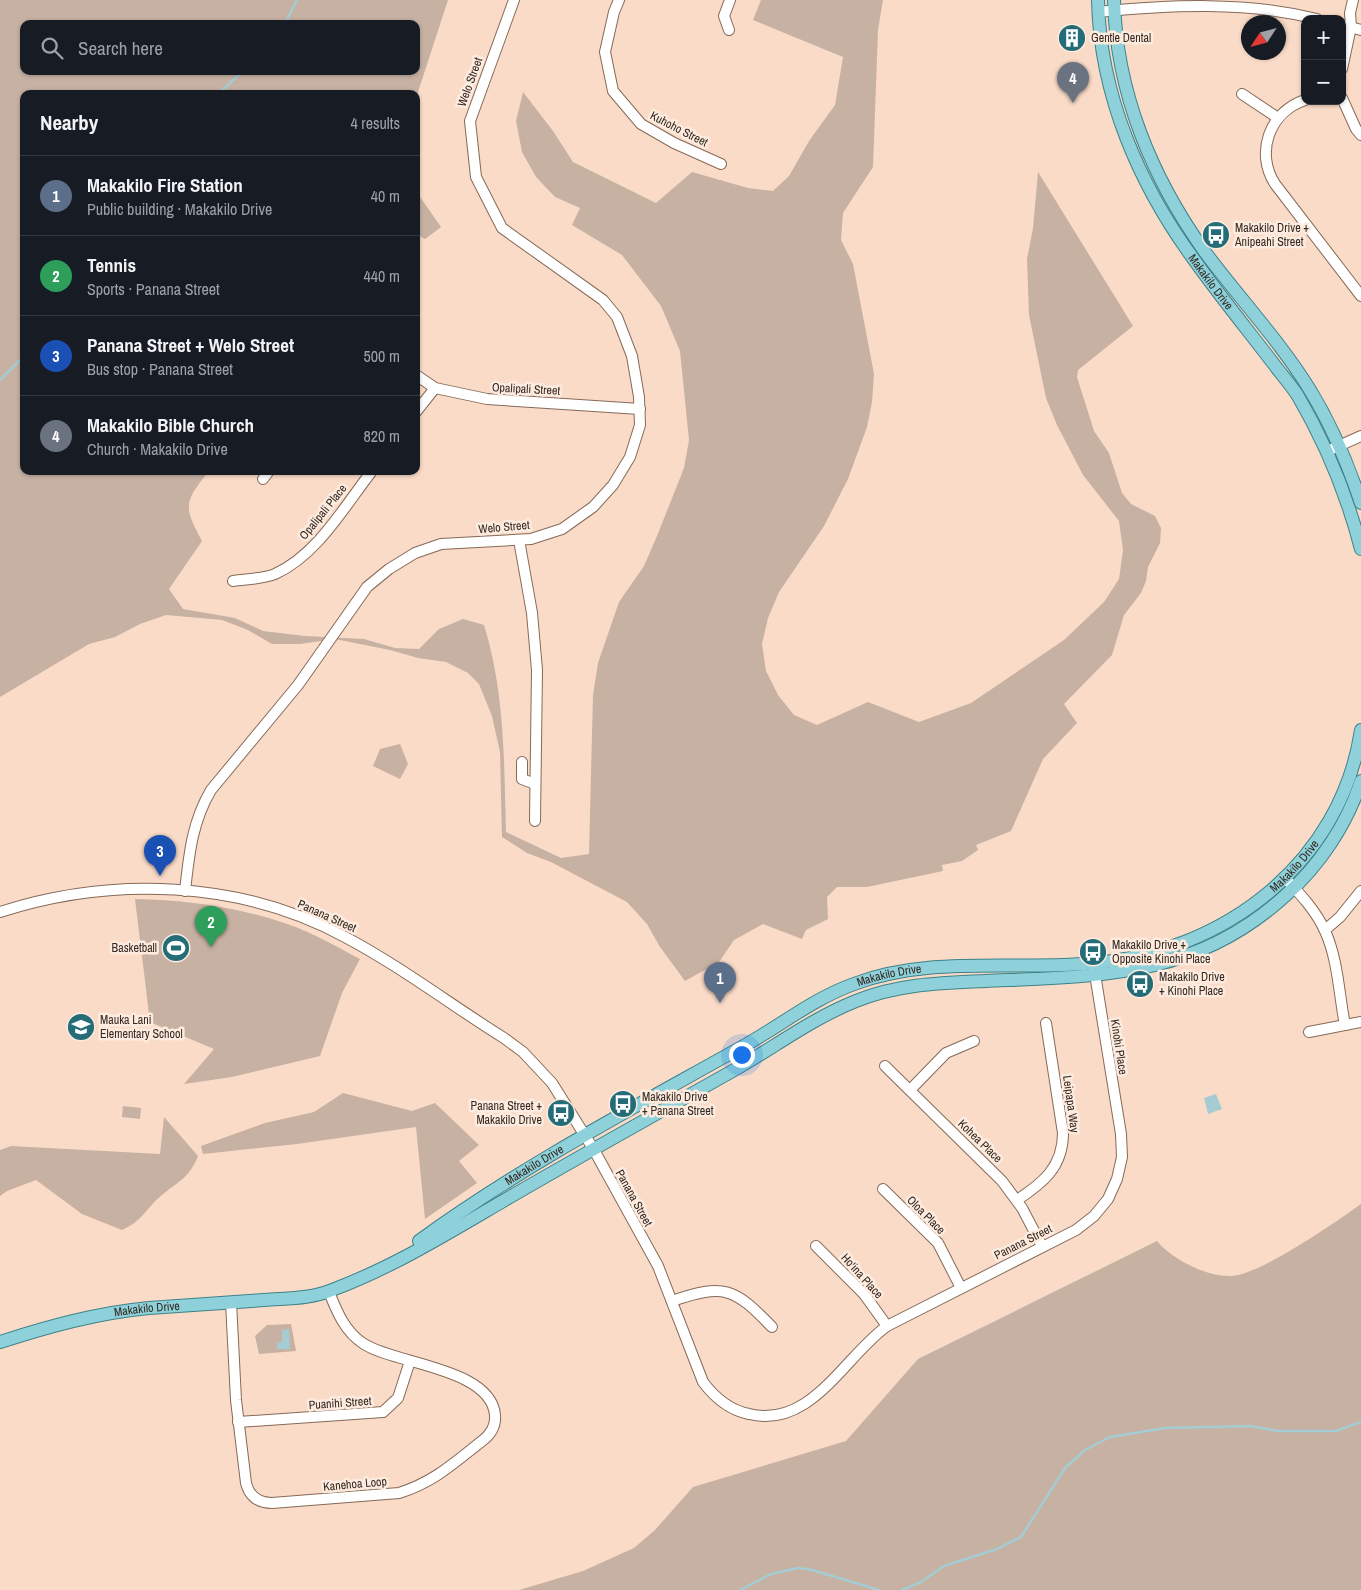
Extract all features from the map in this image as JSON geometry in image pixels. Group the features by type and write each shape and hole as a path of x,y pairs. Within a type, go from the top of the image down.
{"main road":[{"name":"Makakilo Drive","path":"1098,6 1105,71 1117,114 1144,178 1164,217 1195,261 1297,395 1327,451 1344,489 1361,549"},
{"name":"Makakilo Drive","path":"1114,6 1121,68 1134,117 1152,165 1176,210 1286,355 1305,383 1339,446 1361,503"},
{"name":"Makakilo Drive","path":"1290,884 1326,826 1344,790 1358,749 1361,730"},
{"name":"Makakilo Drive","path":"0,1342 64,1322 107,1313 230,1302 296,1299 329,1292 382,1267 594,1150 833,1011 888,990 916,985 1094,970 1199,937 1228,923 1290,884 1317,864 1336,834 1361,781"},
{"name":"Makakilo Drive","path":"382,1267 439,1226 585,1135 744,1046 826,996 884,974 914,968 1094,970"},
{"path":"744,1046 751,1060"}],"street":[{"name":"Welo Street","path":"185,891 192,834 207,797 298,685 332,634 367,587 389,569 416,553 441,544 531,539 562,529 593,507 614,485 630,457 640,425 640,409 632,356 617,317 603,300 502,228 476,177 470,121 514,0"},
{"name":"Kuhoho Street","path":"619,0 614,12 605,52 613,91 640,124 674,143 721,164"},
{"path":"728,30 724,16 730,0"},
{"path":"1344,60 1351,27 1350,13 1354,0"},
{"path":"1098,6 1265,4 1303,15"},
{"path":"1242,94 1278,118"},
{"path":"1301,102 1292,106 1278,118 1271,129 1266,148 1267,167 1272,179 1361,296"},
{"path":"1345,105 1356,129 1361,135"},
{"name":"Opalipali Street","path":"420,378 435,388 487,399 640,409"},
{"path":"420,407 435,388"},
{"path":"1327,451 1361,436"},
{"name":"Opalipali Place","path":"233,581 273,575 293,563 313,546 369,475"},
{"path":"519,540 532,613 537,670 535,821"},
{"path":"522,762 522,779 535,784"},
{"path":"1290,884 1309,905 1325,930 1331,948 1345,1025"},
{"name":"Panana Street","path":"0,912 28,903 81,892 126,888 185,891 225,896 272,907 344,936 522,1052 552,1083 594,1150 658,1266 703,1382 720,1401 735,1410 752,1415 777,1415 801,1407 815,1396 886,1326 1085,1224 1108,1199 1120,1168 1121,1134"},
{"path":"1325,930 1340,917 1361,891"},
{"name":"Kinohi Place","path":"1094,970 1121,1134"},
{"path":"1309,1032 1361,1022"},
{"name":"Leipapa Way","path":"1016,1200 1048,1178 1059,1160 1062,1147 1064,1133 1046,1023"},
{"path":"910,1090 946,1053 974,1041"},
{"name":"Kohea Place","path":"885,1066 991,1169 1016,1200 1042,1246"},
{"name":"Oloa Place","path":"883,1189 938,1244 961,1288"},
{"name":"Ho'ina Place","path":"816,1246 860,1289 886,1326"},
{"path":"672,1301 706,1290 725,1291 748,1302 772,1327"},
{"name":"Kanehoa Loop","path":"230,1302 238,1422 247,1488 261,1502 272,1503 383,1496 414,1488 443,1473 485,1439 493,1429 495,1416 488,1399 470,1383 446,1371 377,1351 356,1338 340,1319 329,1292"},
{"name":"Puanihi Street","path":"238,1422 383,1412 392,1406 398,1398 410,1361"}],"shaded area":[{"path":"0,0 448,0 419,90 20,90 20,475 206,475 195,490 189,504 189,512 202,541 169,589 183,609 235,618 263,631 305,636 364,639 395,648 419,649 439,629 463,619 484,625 491,650 500,702 504,754 506,832 561,858 589,854 593,695 598,663 619,602 644,566 657,536 684,468 689,440 680,351 661,306 622,255 572,225 580,208 555,197 536,177 522,152 516,121 523,92 553,131 573,162 656,203 692,172 748,188 773,191 789,176 809,141 835,105 843,57 753,20 761,0 883,0 878,30 873,167 843,213 841,240 853,264 874,374 872,402 867,427 848,479 824,526 779,592 768,618 762,644 766,671 778,695 794,715 817,725 868,702 919,722 971,703 1064,640 1104,602 1119,579 1123,550 1119,521 1083,475 1057,425 1046,398 1029,315 1027,259 1033,228 1038,172 1133,326 1078,370 1077,377 1094,431 1109,453 1122,493 1131,504 1155,516 1161,528 1160,543 1148,567 1146,581 1141,593 1124,615 1112,655 1064,704 1077,723 1043,759 1011,831 976,845 978,850 962,861 942,865 943,871 867,887 837,887 827,897 828,919 806,930 802,939 763,924 734,940 719,962 685,981 660,947 647,924 627,902 551,862 527,853 502,837 500,752 492,716 479,684 468,673 446,662 418,658 390,650 335,639 300,644 272,644 248,630 222,620 166,615 140,624 115,637 89,644 0,697"},
{"path":"420,197 441,227 425,239 420,236"},
{"path":"400,744 408,764 400,779 373,766 380,749"},
{"path":"135,899 193,903 250,913 306,931 360,959 342,993 320,1056 232,1077 184,1084 214,1049 150,1022"},
{"path":"343,1093 412,1111 435,1103 479,1145 459,1161 477,1183 425,1219 416,1127 297,1144 203,1154 201,1146 265,1123 314,1112"},
{"path":"123,1106 141,1108 140,1119 122,1117"},
{"path":"164,1117 198,1156 191,1169 183,1178 156,1200 135,1222 122,1230 82,1214 36,1180 7,1191 0,1196 0,1150 11,1146 160,1154"},
{"path":"1361,1204 1361,1590 519,1590 583,1571 634,1548 655,1530 693,1487 846,1441 918,1359 1157,1241 1163,1248 1190,1266 1221,1276 1231,1276 1260,1267 1278,1258"},
{"path":"291,1324 296,1351 259,1354 255,1336 267,1325"}],"water":[{"path":"1216,1094 1222,1109 1208,1114 1204,1098"},
{"path":"289,1329 290,1349 277,1349 277,1343 282,1342 282,1330"}],"waterway":[{"path":"287,20 297,0"},
{"path":"222,90 239,75"},
{"path":"0,380 20,360"},
{"path":"902,1590 921,1582 944,1566 997,1549 1021,1537 1065,1468 1085,1450 1110,1437 1165,1428 1250,1426 1278,1431 1336,1431 1361,1422"},
{"path":"740,1590 771,1574 798,1568 812,1570 879,1590"}],"place":[{"name":"Gentle Dental","path":"1072,38"},
{"name":"Makakilo Bible Church","path":"1073,103"},
{"name":"Makakilo Drive + Anipeahi Street","path":"1216,235"},
{"name":"Panana Street + Welo Street","path":"160,876"},
{"name":"Tennis","path":"211,947"},
{"name":"Basketball","path":"176,948"},
{"name":"Makakilo Drive + Opposite Kinohi Place","path":"1093,952"},
{"name":"Makakilo Drive + Kinohi Place","path":"1140,984"},
{"name":"Makakilo Fire Station","path":"720,1003"},
{"name":"Mauka Lani Elementary School","path":"81,1027"},
{"name":"Makakilo Drive + Panana Street","path":"623,1104"},
{"name":"Panana Street + Makakilo Drive","path":"561,1113"}]}
